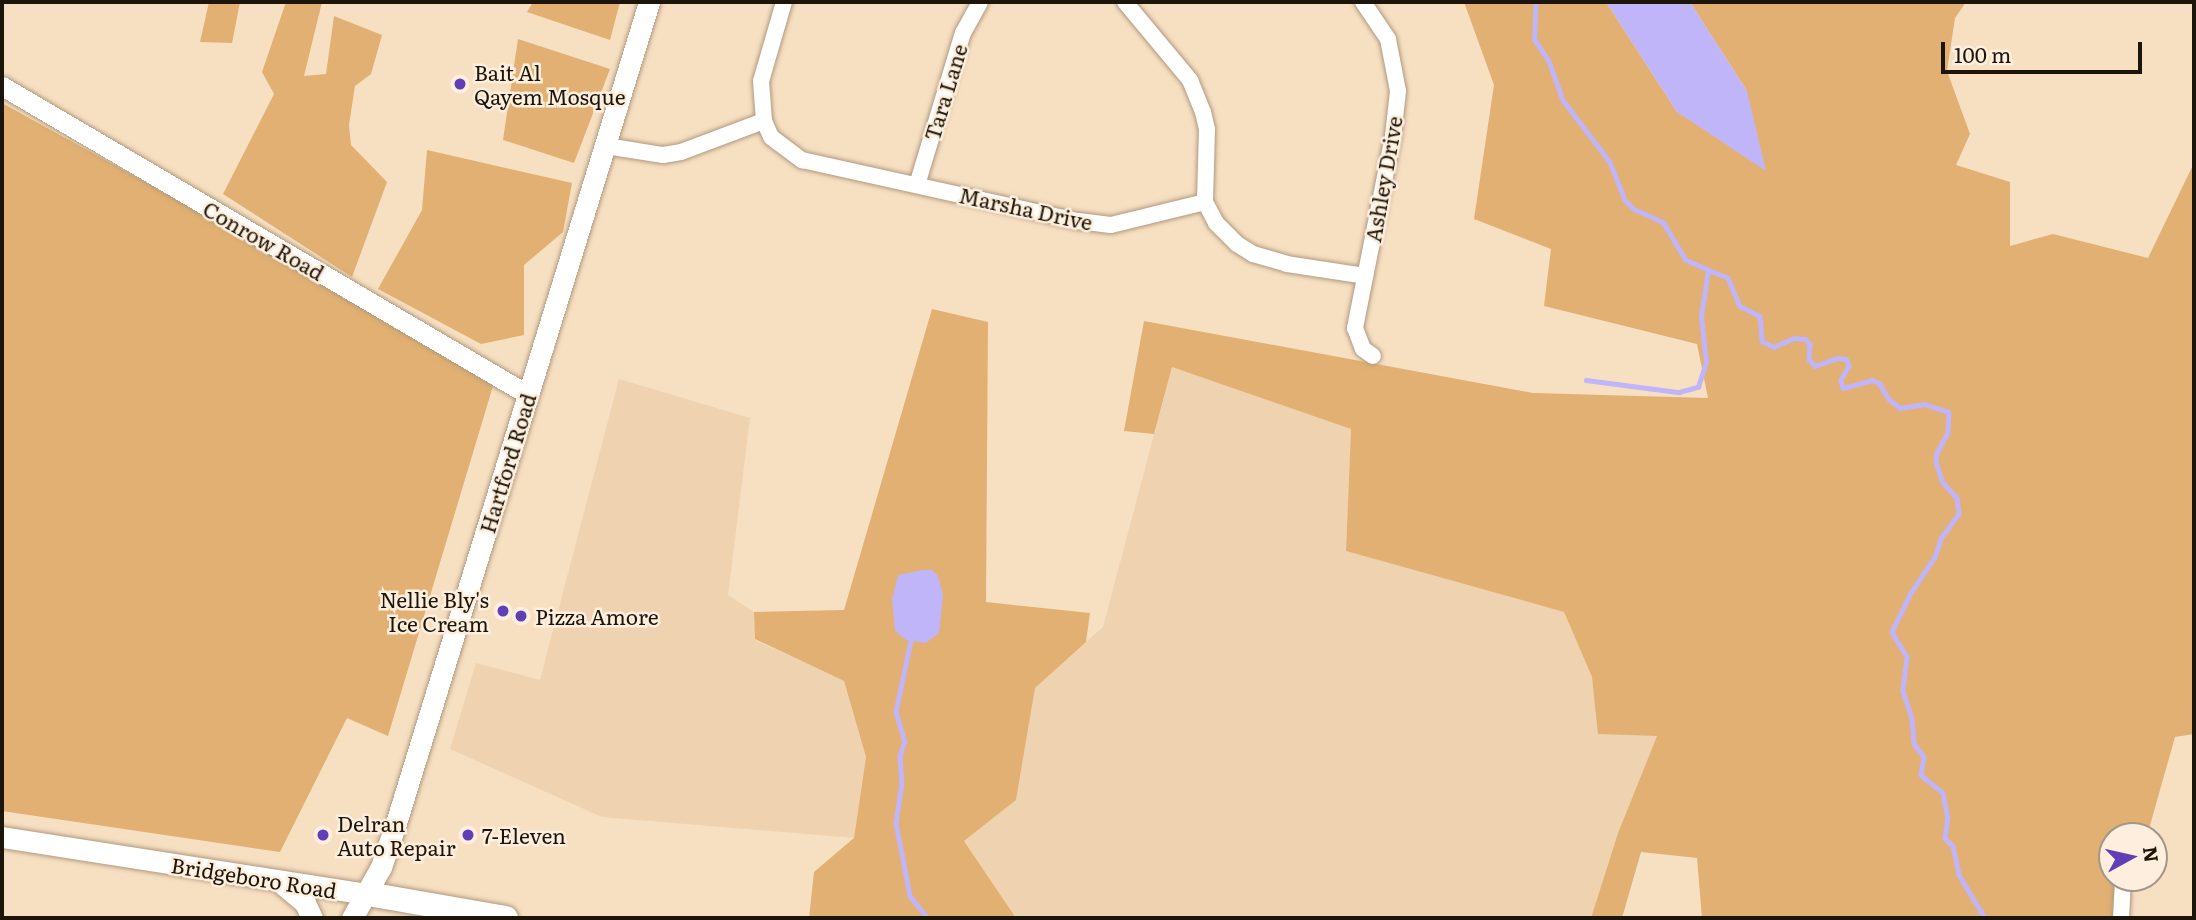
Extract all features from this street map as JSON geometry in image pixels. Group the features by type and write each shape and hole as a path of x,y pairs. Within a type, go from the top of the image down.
{"main road":[{"name":"Hartford Road","path":"352,918 368,894 396,823 649,2"},
{"name":"Bridgeboro Road","path":"2,837 506,918"},
{"path":"279,881 305,903 312,918"}],"street":[{"path":"606,146 663,155 681,152 764,121 761,81 784,2"},
{"name":"Tara Lane","path":"917,185 963,33 980,2"},
{"path":"1125,2 1190,80 1207,129 1205,202 1220,228 1253,254 1287,264 1365,276"},
{"name":"Ashley Drive","path":"1363,2 1388,39 1398,91 1394,135 1355,328 1363,349 1373,356"},
{"name":"Conrow Road","path":"2,86 527,394"},
{"name":"Marsha Drive","path":"764,121 771,137 802,160 836,170 1078,221 1111,225 1205,202"},
{"path":"2121,918 2122,892"}],"shaded area":[{"path":"209,2 240,2 232,43 200,42"},
{"path":"286,2 322,2 304,76 326,74 334,16 382,35 371,74 355,86 349,125 351,145 387,182 352,277 223,194 274,94 262,72"},
{"path":"533,2 620,2 610,40 527,12"},
{"path":"1464,2 1606,2 1677,112 1747,91 1690,2 1966,2 1955,18 1947,71 1970,134 1956,165 2010,182 2010,246 2053,234 2148,258 2194,163 2194,734 2175,737 2151,822 2098,822 2098,892 2132,892 2124,918 1702,918 1697,858 1641,852 1622,918 1591,918 1618,833 1657,736 1598,734 1592,677 1564,612 1346,551 1351,429 1172,367 1154,434 1124,431 1144,321 1533,393 1708,398 1697,344 1544,306 1551,249 1474,219 1494,85"},
{"path":"1606,2 1690,2 1747,91 1766,171 1677,112"},
{"path":"518,39 610,69 574,163 503,140"},
{"path":"2,103 496,376 388,736 347,718 280,852 2,811"},
{"path":"427,150 572,183 563,232 524,265 524,335 481,344 378,289 422,210"},
{"path":"932,309 988,322 986,602 1090,613 1086,642 1035,688 1016,800 964,841 1016,918 809,918 814,872 854,838 866,757 844,681 755,639 754,612 844,610"},
{"path":"1172,367 1351,429 1346,551 1564,612 1592,677 1599,733 1657,736 1618,833 1591,918 1016,918 964,841 1016,800 1035,687 1103,627"},
{"path":"619,379 750,418 728,595 754,612 755,640 844,681 866,757 854,838 602,817 450,749 476,663 540,680"},
{"path":"932,570 938,576 943,595 939,633 926,643 906,640 895,631 892,600 898,575"}],"waterway":[{"path":"1536,2 1535,40 1549,61 1563,100 1610,162 1625,200 1634,209 1663,222 1686,260 1728,278 1740,306 1760,316 1762,341 1774,347 1794,338 1805,339 1810,344 1809,359 1815,366 1837,358 1846,359 1849,366 1841,380 1843,388 1872,380 1879,383 1889,399 1900,408 1924,404 1949,412 1948,433 1937,453 1936,462 1942,481 1957,498 1959,514 1941,539 1935,557 1911,593 1892,632 1907,657 1903,691 1912,719 1914,744 1924,757 1921,775 1943,793 1948,818 1945,838 1953,846 1959,875 1985,918"},
{"path":"1586,380 1679,392 1698,387 1706,363 1701,316 1708,270"},
{"path":"912,636 896,712 905,741 900,756 902,783 896,823 910,896 928,918"}],"place":[{"name":"Bait Al Qayem Mosque","path":"460,84"},
{"name":"Nellie Bly's Ice Cream","path":"503,611"},
{"name":"Pizza Amore","path":"521,616"},
{"name":"Delran Auto Repair","path":"323,835"},
{"name":"7-Eleven","path":"468,835"}]}
